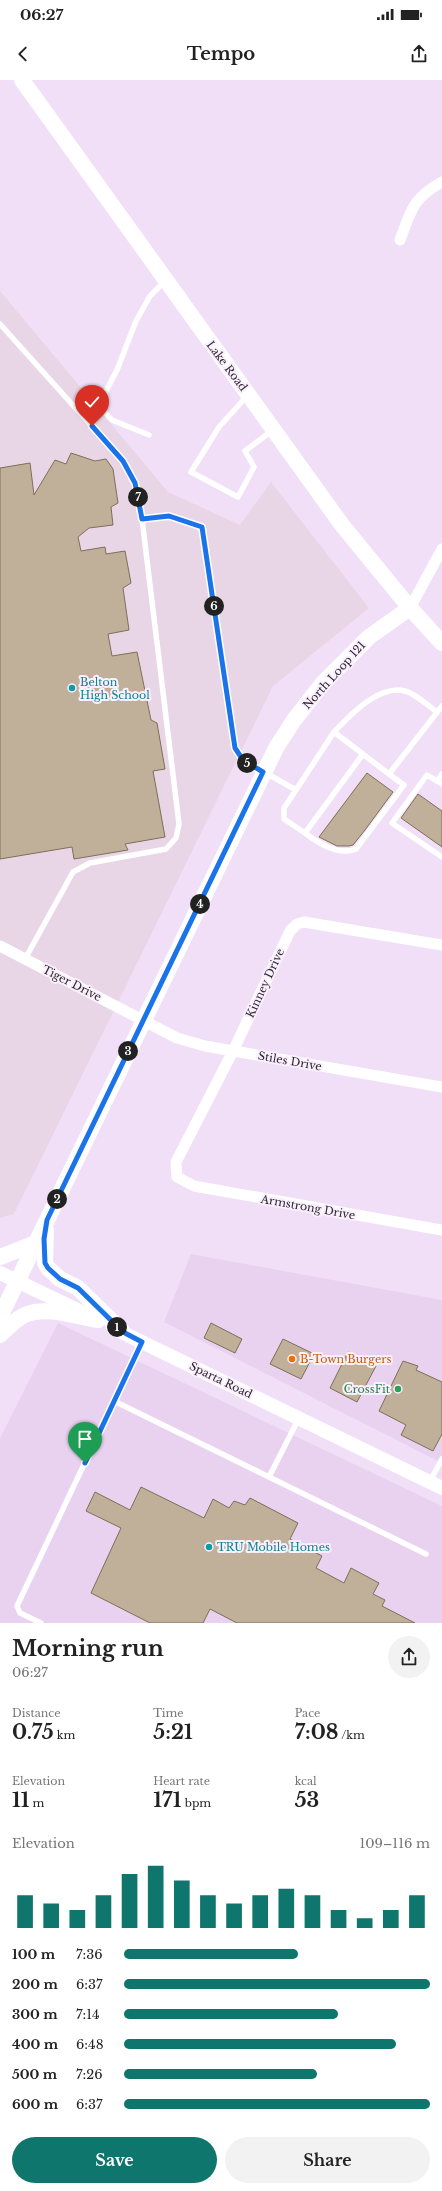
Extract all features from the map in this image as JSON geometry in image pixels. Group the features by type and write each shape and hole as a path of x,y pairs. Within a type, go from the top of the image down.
{"main road":[{"name":"Lake Road","path":"22,80 342,525 410,608 442,643"},
{"name":"North Loop 121","path":"0,1317 263,772 294,720 323,683 368,637 410,608"},
{"path":"47,1220 44,1239 45,1263 48,1268 60,1279 78,1288 123,1332"},
{"path":"0,1257 36,1243"},
{"path":"0,1335 13,1323 27,1314 42,1312 58,1313 98,1320"}],"street":[{"path":"400,240 412,207 427,191 442,182"},
{"path":"410,608 442,549"},
{"name":"Kinney Drive","path":"176,1177 176,1162 233,1051 290,931 301,922 442,945"},
{"name":"Tiger Drive","path":"0,946 87,990 143,1022"},
{"name":"Stiles Drive","path":"143,1022 176,1038 205,1046 442,1088"},
{"name":"Armstrong Drive","path":"176,1177 194,1186 442,1230"},
{"name":"Sparta Road","path":"0,1273 18,1280 436,1485"}],"lane":[{"path":"149,435 112,420 101,408 106,391 117,370 136,321 150,296 166,281"},
{"path":"0,324 123,461 135,483 142,519 179,824 176,838 166,849 90,863 73,872 25,959"},
{"path":"248,395 219,427 190,472 238,497 254,467 245,451 274,429"},
{"path":"142,519 169,516 202,527 235,748 243,760 296,790"},
{"path":"334,732 404,786 356,849 350,850 325,846 284,819 284,808 334,732 356,710 372,698 388,691 411,693 437,712"},
{"path":"389,774 442,706"},
{"path":"305,833 363,754"},
{"path":"442,774 439,783 428,775 392,823 442,858"},
{"path":"41,1623 20,1613 17,1606 142,1342"},
{"path":"114,1402 426,1554"},
{"path":"269,1478 299,1418"},
{"path":"436,1485 442,1459"}],"shaded area":[{"path":"0,291 168,492 240,525 271,482 369,608 273,686 14,1214 0,1218"},
{"path":"191,1254 442,1300 442,1463 164,1322"},
{"path":"58,1323 442,1506 442,1623 0,1623 0,1438"}],"building":[{"name":"Belton High School","path":"71,453 95,461 106,459 113,469 118,503 111,507 113,525 89,528 78,537 81,551 105,547 106,554 125,551 131,583 123,588 129,630 108,634 112,656 137,652 151,720 157,723 165,769 153,771 165,837 125,844 128,850 74,859 72,847 0,859 0,468 30,463 34,495 55,460 66,464"},
{"path":"367,773 393,792 365,830 353,845 349,846 337,846 319,837"},
{"path":"418,794 442,811 442,847 401,818"},
{"path":"211,1323 242,1339 235,1353 204,1338"},
{"name":"B-Town Burgers","path":"283,1339 314,1354 301,1379 270,1364"},
{"path":"348,1352 376,1366 357,1402 330,1388"},
{"path":"403,1361 418,1366 416,1370 442,1382 442,1434 433,1451 401,1435 406,1425 379,1411"},
{"name":"TRU Mobile Homes","path":"141,1487 204,1518 213,1499 229,1508 234,1501 245,1505 250,1498 298,1523 290,1539 322,1556 316,1568 344,1583 351,1568 379,1583 373,1594 385,1600 382,1606 415,1623 237,1623 210,1609 203,1623 150,1623 91,1593 121,1528 86,1511 95,1492 130,1510"}],"place":[{"name":"Belton High School","path":"72,688"},
{"name":"B-Town Burgers","path":"292,1359"},
{"name":"CrossFit","path":"398,1389"},
{"name":"TRU Mobile Homes","path":"209,1547"}],"route":[{"path":"85,1463 142,1342 123,1332 78,1288 60,1279 48,1268 45,1263 44,1239 47,1220 263,772 243,760 235,748 202,527 169,516 142,519 135,483 123,461 92,426"}]}
